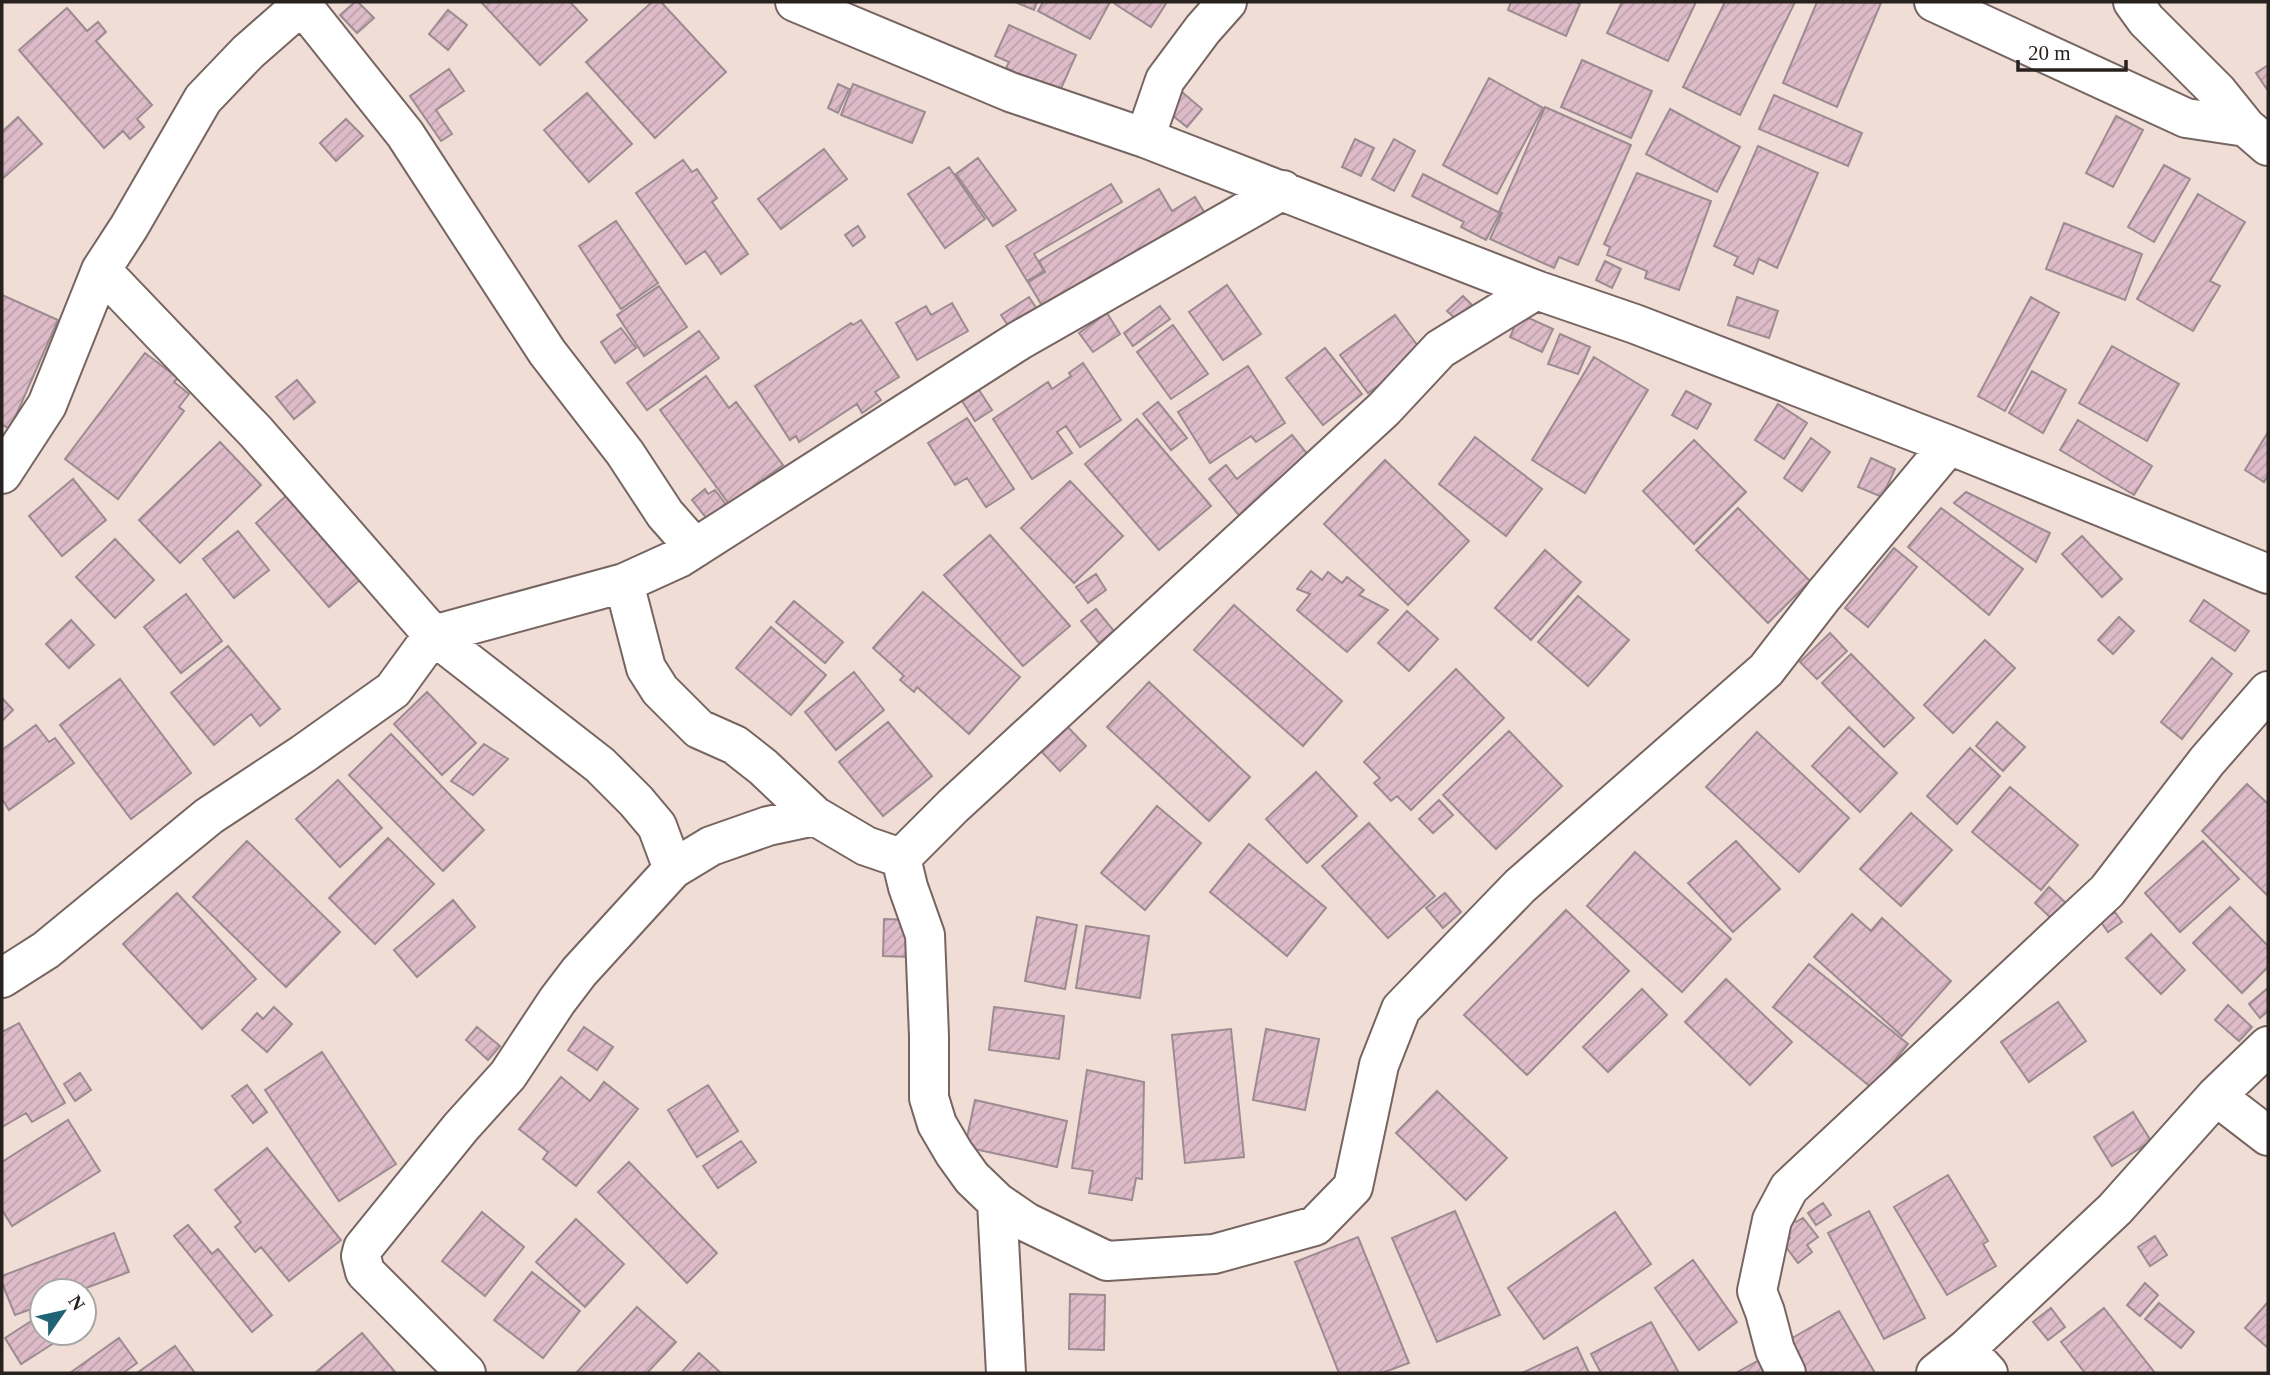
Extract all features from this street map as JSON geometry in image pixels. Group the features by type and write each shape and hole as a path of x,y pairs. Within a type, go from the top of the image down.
{"street":[{"path":"795,2 1010,92 1145,138 1536,289 1635,324 1949,445 2268,574"},
{"path":"1145,138 1165,80 1227,2"},
{"path":"1934,2 2186,118 2257,137"},
{"path":"2133,2 2146,20 2217,91 2257,137"},
{"path":"2,474 47,405 101,270 203,99 248,52 303,3 405,134 547,352 625,453 665,514 695,548"},
{"path":"2,978 46,950 209,816 393,690 433,635 624,583 679,558 1020,340 1283,190"},
{"path":"101,270 256,432 433,635 600,765 636,801 657,827 673,869"},
{"path":"901,858 953,806 1384,409 1440,349 1536,289"},
{"path":"901,858 925,936 929,1098 937,1124 954,1153 972,1178 997,1202 1026,1222 1107,1261 1214,1254 1315,1226 1353,1186 1379,1065 1401,1009 1520,886 1766,670 1824,595 1949,445"},
{"path":"624,583 646,668 660,690 699,729 735,745 763,767 815,816 866,846 901,858"},
{"path":"1786,1373 1775,1350 1757,1292 1772,1220 1789,1188 2106,891 2207,761 2268,691"},
{"path":"466,1373 365,1272 361,1256 363,1248 461,1127 508,1075 579,972 673,869 711,846 768,826 815,816"},
{"path":"1936,1373 1977,1361 2216,1096 2268,1046"},
{"path":"2216,1096 2268,1136"},
{"path":"997,1202 1006,1373"}],"building":[{"path":"355,2 374,18 357,33 340,15"},
{"path":"481,2 570,2 587,20 540,65"},
{"path":"652,2 661,2 726,72 655,138 586,62"},
{"path":"1015,2 1037,2 1034,10"},
{"path":"1043,2 1110,2 1090,39 1038,11"},
{"path":"1167,2 1151,27 1115,4"},
{"path":"1511,2 1580,4 1566,36 1508,10"},
{"path":"1622,2 1696,2 1668,61 1607,33"},
{"path":"1725,2 1795,2 1740,115 1683,87"},
{"path":"1817,2 1881,3 1837,107 1783,83"},
{"path":"67,8 87,31 98,22 106,32 96,41 152,105 137,119 144,127 130,139 123,131 104,148 19,50"},
{"path":"448,10 467,25 448,50 429,34"},
{"path":"1009,25 1076,55 1059,93 1006,68 1009,62 995,56"},
{"path":"1582,60 1652,91 1631,138 1561,107"},
{"path":"2268,65 2268,91 2256,73"},
{"path":"449,69 464,91 436,110 452,134 441,141 410,96"},
{"path":"1489,78 1543,108 1497,194 1443,165"},
{"path":"838,84 849,89 838,113 828,108"},
{"path":"853,84 925,112 912,143 841,115"},
{"path":"1182,92 1202,109 1187,127 1167,111"},
{"path":"587,93 632,144 589,182 544,130"},
{"path":"1774,95 1862,133 1848,166 1759,129"},
{"path":"1545,107 1631,145 1578,265 1559,257 1554,268 1490,239"},
{"path":"1670,109 1740,147 1717,192 1646,154"},
{"path":"2116,116 2143,130 2113,187 2086,173"},
{"path":"18,117 42,144 2,179 2,132"},
{"path":"346,119 363,136 336,161 320,143"},
{"path":"1355,139 1374,148 1361,176 1342,167"},
{"path":"1394,139 1415,151 1394,191 1372,179"},
{"path":"1758,146 1818,173 1777,268 1759,259 1753,274 1734,265 1738,257 1714,246"},
{"path":"824,149 847,179 781,229 758,199"},
{"path":"978,158 1016,210 993,226 956,174"},
{"path":"683,160 692,172 697,169 717,198 712,202 748,254 721,274 705,251 686,264 636,193"},
{"path":"2164,165 2190,179 2154,242 2128,227"},
{"path":"949,167 985,219 945,248 908,194"},
{"path":"1637,173 1711,201 1679,290 1645,278 1647,271 1607,255 1610,247 1604,244"},
{"path":"1423,174 1500,213 1486,240 1461,227 1464,222 1412,196"},
{"path":"1111,184 1122,202 1034,254 1044,271 1027,281 1006,246"},
{"path":"1159,189 1172,211 1195,197 1207,217 1047,314 1028,282 1045,272 1039,261"},
{"path":"2198,194 2245,222 2210,281 2220,286 2193,331 2137,299"},
{"path":"616,221 658,283 621,309 579,246"},
{"path":"2064,223 2142,254 2125,300 2046,269"},
{"path":"858,226 865,237 853,246 845,235"},
{"path":"1605,261 1621,269 1612,288 1596,280"},
{"path":"1227,285 1261,334 1223,360 1189,312"},
{"path":"659,286 687,327 644,356 617,315"},
{"path":"2,295 58,320 10,429 2,425"},
{"path":"1463,296 1478,311 1462,325 1447,311"},
{"path":"1029,297 1041,315 1013,333 1001,315"},
{"path":"1737,297 1778,311 1769,338 1728,325"},
{"path":"2031,297 2059,313 2005,411 1978,396"},
{"path":"952,303 968,331 917,360 896,323 926,306 931,315"},
{"path":"1160,306 1170,319 1133,346 1124,333"},
{"path":"1107,313 1120,334 1093,352 1079,333"},
{"path":"1520,314 1553,329 1542,352 1510,337"},
{"path":"1395,315 1423,353 1368,393 1340,355"},
{"path":"861,320 899,377 875,392 881,400 862,413 857,404 799,442 796,436 790,440 755,386 851,323 853,325"},
{"path":"1173,325 1208,374 1171,399 1137,352"},
{"path":"621,328 636,348 615,363 601,342"},
{"path":"699,331 719,358 647,410 627,383"},
{"path":"1560,334 1590,347 1578,374 1548,364"},
{"path":"2112,346 2179,384 2147,441 2079,403"},
{"path":"1325,348 1362,394 1323,425 1286,378"},
{"path":"145,353 178,378 174,382 189,394 179,407 184,411 118,499 65,459"},
{"path":"1594,357 1648,390 1585,493 1532,460"},
{"path":"1083,363 1121,420 1080,447 1066,426 1057,432 1072,453 1032,479 993,419 1048,382 1052,389 1071,376 1069,373"},
{"path":"1248,366 1285,423 1256,442 1251,436 1210,463 1178,412"},
{"path":"2032,371 2066,390 2043,433 2009,413"},
{"path":"706,376 729,408 736,402 783,465 729,504 660,410"},
{"path":"297,380 315,402 294,419 276,397"},
{"path":"979,390 992,410 975,421 962,401"},
{"path":"1686,391 1711,404 1697,429 1672,415"},
{"path":"1158,402 1187,438 1171,450 1143,414"},
{"path":"1778,404 1807,423 1784,459 1755,440"},
{"path":"967,418 1014,489 986,507 967,478 955,485 928,443"},
{"path":"1137,419 1211,506 1159,550 1085,464"},
{"path":"2078,420 2152,466 2134,495 2060,450"},
{"path":"2268,432 2268,475 2264,482 2245,470"},
{"path":"1292,435 1313,461 1242,519 1209,479 1226,465 1237,479"},
{"path":"1475,437 1542,489 1506,536 1439,484"},
{"path":"1811,438 1830,452 1802,491 1784,478"},
{"path":"1694,440 1746,492 1694,544 1643,491"},
{"path":"220,442 261,485 180,563 139,520"},
{"path":"1871,458 1895,469 1882,497 1858,487"},
{"path":"1385,460 1469,541 1408,605 1324,524"},
{"path":"73,479 106,520 62,556 29,516"},
{"path":"1070,481 1123,536 1074,583 1021,528"},
{"path":"705,489 708,494 715,490 734,515 715,529 692,500"},
{"path":"1966,492 2050,533 2036,562 1954,503"},
{"path":"287,495 361,579 329,607 256,523"},
{"path":"1738,508 1810,581 1768,623 1696,550"},
{"path":"1941,508 2023,569 1989,615 1908,547"},
{"path":"238,531 269,570 234,598 203,559"},
{"path":"990,535 1070,626 1023,666 944,575"},
{"path":"2082,536 2122,579 2102,597 2062,554"},
{"path":"115,539 154,580 115,618 76,577"},
{"path":"1894,548 1917,567 1868,627 1845,608"},
{"path":"1545,550 1581,582 1531,640 1495,608"},
{"path":"1311,571 1322,580 1328,572 1342,583 1347,577 1364,590 1359,595 1388,610 1347,652 1297,610 1310,594 1297,589"},
{"path":"1096,574 1106,590 1088,603 1076,587"},
{"path":"923,592 1020,677 969,734 917,687 914,692 900,680 904,676 873,648"},
{"path":"186,594 222,641 181,673 144,627"},
{"path":"1578,596 1629,640 1588,686 1538,642"},
{"path":"2204,600 2249,631 2235,651 2190,621"},
{"path":"794,601 843,642 825,663 776,622"},
{"path":"1234,605 1342,701 1303,746 1194,650"},
{"path":"1096,609 1114,631 1099,643 1081,621"},
{"path":"1407,611 1438,639 1409,671 1378,643"},
{"path":"2119,617 2134,631 2113,654 2098,640"},
{"path":"71,620 94,645 69,668 46,644"},
{"path":"771,627 826,675 791,715 736,668"},
{"path":"1830,633 1847,651 1817,679 1800,662"},
{"path":"1985,640 2015,668 1953,733 1924,705"},
{"path":"228,646 280,709 260,726 251,714 214,745 171,693"},
{"path":"1851,654 1914,718 1884,747 1822,683"},
{"path":"2212,658 2232,674 2182,739 2161,722"},
{"path":"1456,669 1504,718 1411,810 1397,796 1391,801 1374,783 1380,778 1364,762"},
{"path":"854,672 884,710 836,750 805,712"},
{"path":"120,679 191,773 131,819 60,725"},
{"path":"1149,682 1250,777 1209,821 1107,727"},
{"path":"427,692 476,743 442,775 394,724"},
{"path":"2,698 13,710 2,721"},
{"path":"1062,721 1086,746 1060,771 1036,746"},
{"path":"888,722 932,776 883,816 839,762"},
{"path":"1997,722 2025,747 2003,771 1976,746"},
{"path":"36,725 49,742 55,738 74,763 9,810 2,799 2,750"},
{"path":"1849,727 1897,773 1860,812 1812,766"},
{"path":"1509,731 1562,786 1496,849 1443,795"},
{"path":"1757,732 1849,818 1799,872 1706,787"},
{"path":"391,734 484,830 443,871 349,775"},
{"path":"484,744 508,759 473,795 451,781"},
{"path":"1970,748 2000,776 1957,824 1927,796"},
{"path":"1316,772 1357,816 1307,863 1266,819"},
{"path":"338,780 382,828 340,867 296,819"},
{"path":"2247,784 2268,804 2268,896 2202,831"},
{"path":"2010,787 2078,845 2041,890 1972,832"},
{"path":"1439,800 1453,815 1433,833 1419,819"},
{"path":"1157,806 1201,843 1145,910 1101,873"},
{"path":"1911,813 1952,850 1901,906 1860,869"},
{"path":"1369,823 1435,896 1388,938 1322,866"},
{"path":"388,838 434,884 375,944 329,898"},
{"path":"247,841 340,932 286,987 193,897"},
{"path":"1736,841 1780,889 1733,932 1688,883"},
{"path":"2203,841 2239,879 2180,932 2145,893"},
{"path":"1249,844 1326,908 1287,956 1210,892"},
{"path":"1635,852 1731,939 1682,992 1587,906"},
{"path":"2049,887 2068,905 2053,920 2035,903"},
{"path":"177,893 256,979 202,1029 123,944"},
{"path":"1445,893 1461,912 1443,928 1426,908"},
{"path":"453,900 475,927 417,977 394,950"},
{"path":"2230,907 2268,946 2268,967 2242,993 2193,943"},
{"path":"1566,910 1629,971 1527,1075 1464,1015"},
{"path":"2115,912 2122,922 2108,932 2101,922"},
{"path":"1852,914 1871,931 1882,918 1951,981 1902,1036 1814,957"},
{"path":"1037,917 1077,925 1065,989 1025,981"},
{"path":"884,919 913,920 912,957 883,956"},
{"path":"1086,926 1149,936 1140,998 1076,988"},
{"path":"2151,934 2185,970 2161,994 2126,958"},
{"path":"1809,964 1908,1044 1872,1088 1773,1007"},
{"path":"1726,979 1792,1042 1750,1085 1685,1022"},
{"path":"2268,988 2268,1011 2260,1018 2249,1004"},
{"path":"1642,989 1667,1015 1608,1072 1583,1047"},
{"path":"2058,1002 2086,1041 2029,1082 2001,1042"},
{"path":"2228,1005 2252,1027 2239,1041 2215,1020"},
{"path":"274,1007 292,1024 267,1052 242,1030 257,1013 263,1019"},
{"path":"994,1007 1064,1016 1059,1059 989,1050"},
{"path":"19,1023 65,1103 32,1122 26,1113 2,1127 2,1032"},
{"path":"477,1027 500,1046 488,1060 466,1040"},
{"path":"584,1027 613,1047 597,1070 568,1050"},
{"path":"1231,1029 1244,1157 1185,1163 1172,1035"},
{"path":"1266,1029 1319,1039 1305,1110 1253,1100"},
{"path":"322,1052 396,1164 339,1201 265,1090"},
{"path":"1087,1070 1144,1082 1142,1179 1136,1178 1132,1200 1089,1193 1093,1171 1072,1168"},
{"path":"80,1073 91,1090 75,1101 64,1084"},
{"path":"561,1077 590,1101 604,1082 638,1109 576,1186 543,1159 548,1152 519,1129"},
{"path":"247,1085 267,1112 253,1123 232,1096"},
{"path":"708,1085 738,1131 697,1157 668,1110"},
{"path":"1437,1091 1507,1158 1466,1200 1396,1133"},
{"path":"975,1100 1067,1121 1057,1167 965,1147"},
{"path":"2133,1112 2151,1141 2112,1166 2094,1137"},
{"path":"68,1120 100,1171 12,1226 2,1210 2,1162"},
{"path":"741,1141 756,1162 718,1188 703,1166"},
{"path":"267,1148 341,1240 289,1281 261,1247 255,1252 235,1227 241,1222 215,1190"},
{"path":"629,1162 717,1253 687,1283 598,1192"},
{"path":"1948,1175 1988,1241 1983,1244 1996,1266 1947,1295 1894,1207"},
{"path":"1823,1203 1831,1215 1816,1225 1808,1213"},
{"path":"1455,1211 1500,1315 1437,1342 1392,1238"},
{"path":"1869,1211 1925,1318 1884,1339 1828,1233"},
{"path":"482,1212 524,1247 485,1296 442,1261"},
{"path":"1615,1212 1651,1264 1544,1339 1508,1288"},
{"path":"1792,1217 1796,1222 1803,1218 1818,1237 1807,1245 1812,1252 1798,1263 1783,1243 1790,1238 1781,1225"},
{"path":"576,1219 624,1264 585,1307 536,1262"},
{"path":"188,1225 212,1254 218,1249 272,1315 252,1332 174,1236"},
{"path":"114,1233 129,1272 98,1284 98,1277 28,1277 28,1310 15,1315 2,1283 2,1276"},
{"path":"2155,1236 2167,1255 2150,1266 2138,1247"},
{"path":"1358,1237 1409,1363 1382,1373 1339,1373 1295,1262"},
{"path":"1693,1260 1737,1322 1699,1350 1655,1288"},
{"path":"532,1272 580,1311 543,1358 494,1320"},
{"path":"2145,1283 2158,1295 2140,1316 2127,1305"},
{"path":"1070,1294 1105,1295 1104,1350 1069,1349"},
{"path":"2268,1302 2268,1348 2245,1328"},
{"path":"2159,1303 2194,1332 2181,1348 2145,1319"},
{"path":"637,1307 676,1342 647,1373 576,1373"},
{"path":"2051,1308 2065,1327 2048,1340 2033,1322"},
{"path":"2104,1308 2155,1373 2085,1373 2061,1342"},
{"path":"1839,1311 1875,1373 1799,1373 1782,1344"},
{"path":"1651,1322 1679,1373 1601,1373 1591,1354"},
{"path":"28,1323 28,1347 48,1347 21,1364 5,1338"},
{"path":"362,1333 396,1373 315,1373"},
{"path":"119,1338 137,1363 123,1373 70,1373"},
{"path":"175,1346 195,1373 137,1373"},
{"path":"1577,1347 1589,1373 1522,1373"},
{"path":"699,1353 721,1373 681,1373"},
{"path":"1761,1359 1770,1373 1736,1373"}]}
